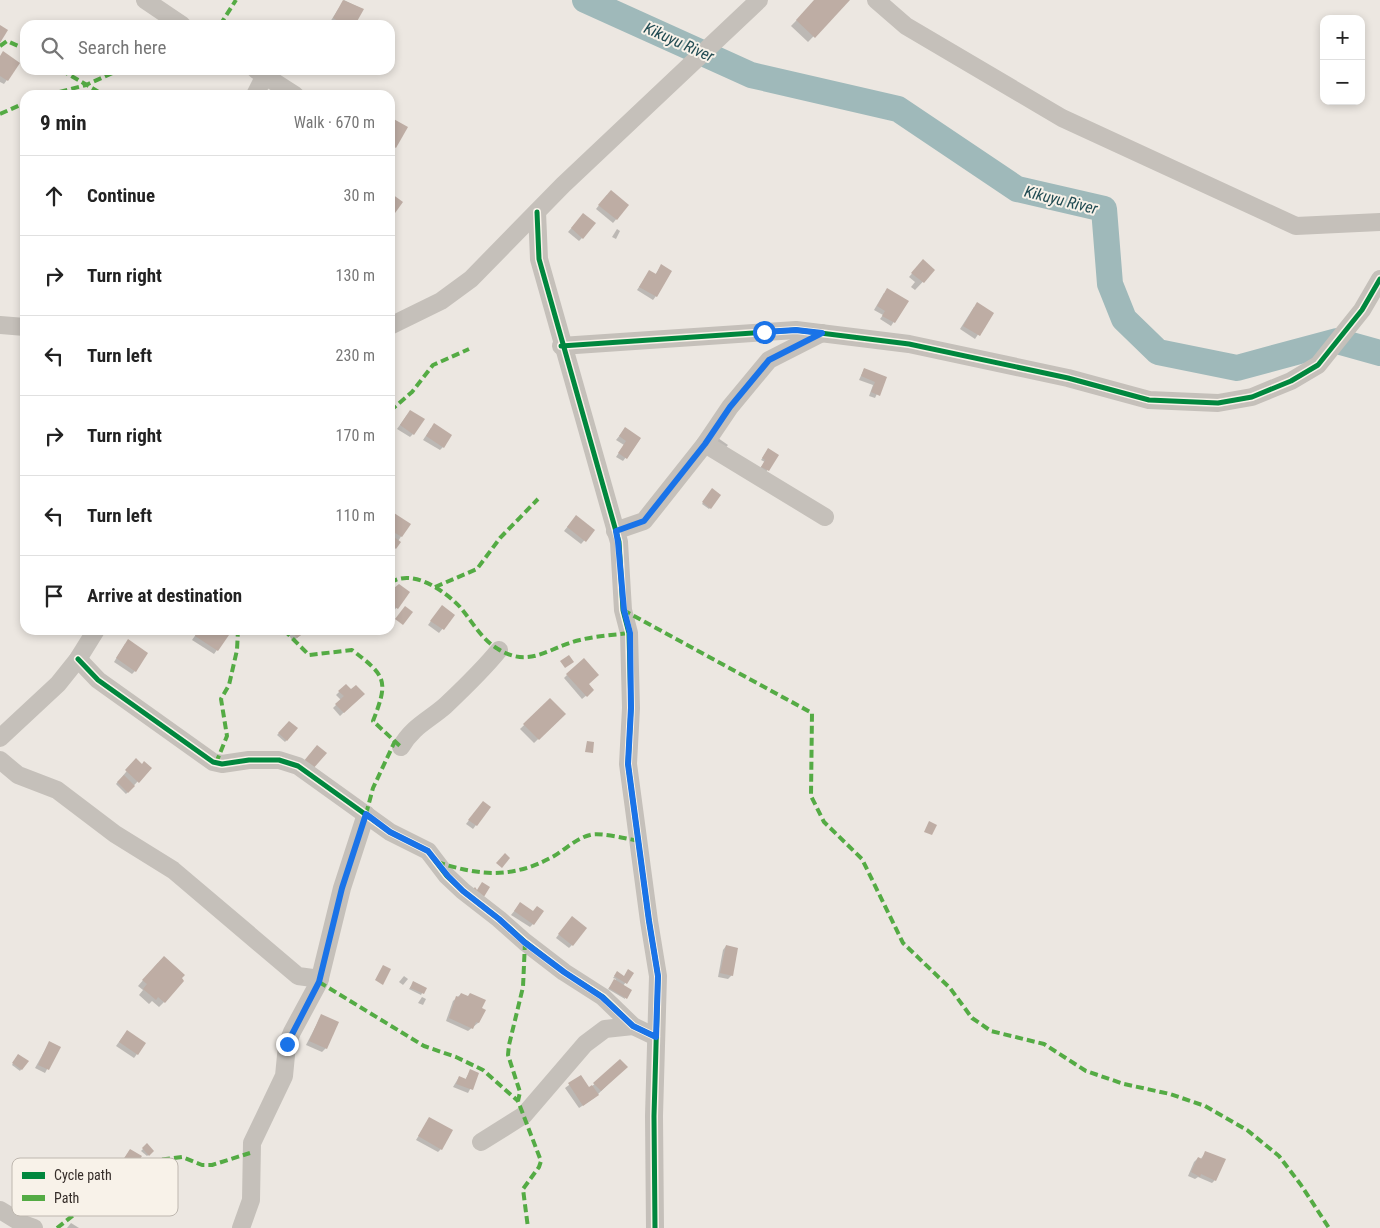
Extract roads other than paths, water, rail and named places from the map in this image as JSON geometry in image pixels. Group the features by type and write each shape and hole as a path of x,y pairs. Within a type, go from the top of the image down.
{"street":[{"path":"145,0 175,20"},
{"path":"395,324 441,301 471,279 537,212 759,0"},
{"path":"876,0 906,26 1062,118 1296,226 1380,222"},
{"path":"256,90 260,75"},
{"path":"265,75 288,90"},
{"path":"537,212 539,259 561,346 582,410 593,457 616,531 624,610 630,633 631,708 628,764 658,976 655,1228"},
{"path":"561,346 788,331 822,333 909,344 1015,366 1149,400 1218,402 1252,397 1292,381 1318,365 1362,310 1380,279"},
{"path":"0,324 20,326"},
{"path":"616,531 644,521 705,444 730,407 769,360 822,333"},
{"path":"705,444 825,517"},
{"path":"0,738 58,684 78,659 93,635"},
{"path":"401,747 406,736 417,725 444,707 481,672 499,650"},
{"path":"78,659 98,680 213,762 222,764 279,760 298,766 390,832 428,851 463,891 564,972 602,997 633,1026 656,1037"},
{"path":"0,760 18,775 56,790 115,834 173,870 298,976 320,980"},
{"path":"241,1228 251,1200 252,1143 284,1076 287,1044 292,1032 320,980 342,888 366,814"},
{"path":"481,1142 524,1115 591,1039 605,1028 633,1026"},
{"path":"0,1210 23,1224 34,1228"}],"waterway":[{"name":"Kikuyu River","path":"585,0 751,75 898,109 1017,189 1104,209 1110,284 1124,319 1158,352 1237,368 1337,341 1380,353"}]}
